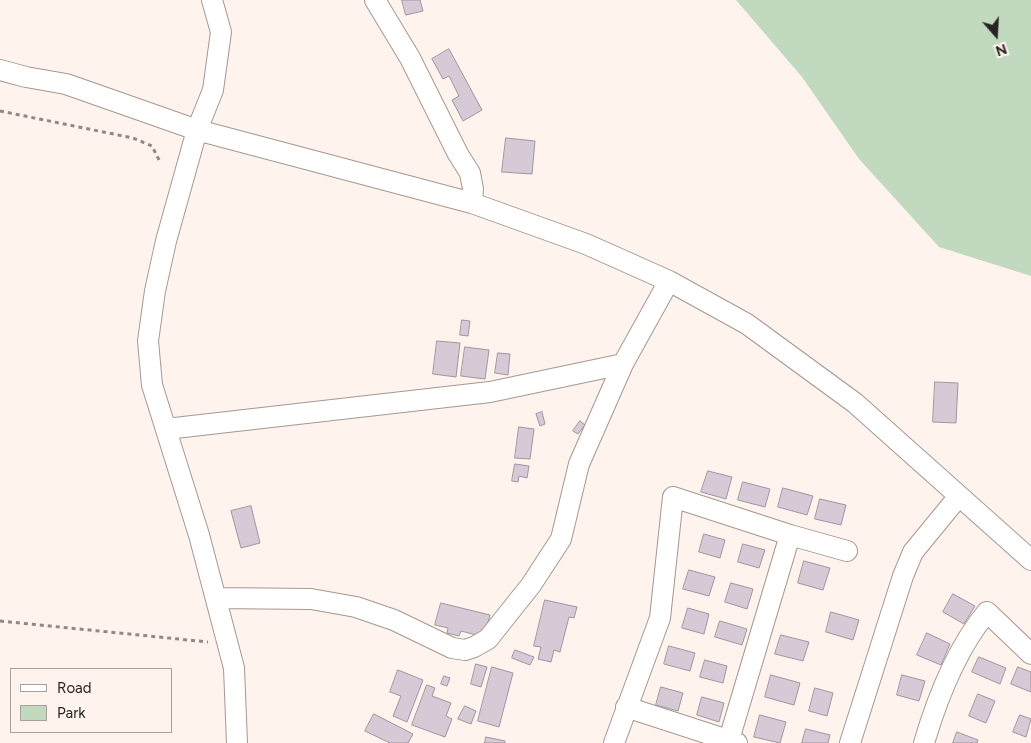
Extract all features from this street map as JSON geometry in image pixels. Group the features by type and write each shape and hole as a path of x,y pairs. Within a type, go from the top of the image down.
{"street":[{"path":"212,0 221,32 213,90 197,130 166,241 155,291 148,341 152,385 217,598 229,644 234,668 237,743"},
{"path":"375,0 410,58 458,154 470,173 473,190 472,203"},
{"path":"0,70 26,78 66,84 197,130 472,203 586,244 669,281 747,324 847,397 1031,560"},
{"path":"217,598 311,599 356,607 394,620 452,648 465,650 474,648 488,639 531,585 561,539 579,464 623,364 669,281"},
{"path":"166,429 490,392 623,364"},
{"path":"850,743 903,576 913,552 959,496"},
{"path":"614,743 660,618 673,497 790,535 847,551"},
{"path":"626,707 731,742 790,535"},
{"path":"924,743 936,702 975,626 987,612 1031,654"}],"path":[{"path":"0,111 133,138 152,146 160,162"},
{"path":"0,621 229,644"}],"green space":[{"path":"736,0 1031,0 1031,276 939,247 859,159 802,77"}],"building":[{"path":"402,0 420,0 423,11 406,15"},
{"path":"449,49 482,110 463,121 452,100 459,96 449,76 443,79 432,59"},
{"path":"506,138 535,141 532,174 502,172"},
{"path":"462,320 470,321 468,336 460,335"},
{"path":"437,341 460,343 456,377 433,374"},
{"path":"465,347 489,350 485,379 461,376"},
{"path":"498,353 510,354 508,375 495,373"},
{"path":"935,382 958,383 956,423 933,422"},
{"path":"542,412 545,424 540,426 536,414"},
{"path":"580,421 585,425 578,434 573,431"},
{"path":"519,427 534,429 530,459 515,458"},
{"path":"515,464 529,466 527,478 519,476 518,482 512,481"},
{"path":"708,471 732,477 726,499 701,492"},
{"path":"743,482 770,489 765,507 738,500"},
{"path":"783,488 813,496 807,515 778,507"},
{"path":"820,499 846,505 841,525 815,519"},
{"path":"251,506 260,543 241,548 231,511"},
{"path":"704,534 725,540 720,558 699,552"},
{"path":"743,544 765,550 759,568 738,562"},
{"path":"804,561 830,568 823,590 798,583"},
{"path":"689,570 715,577 709,596 683,589"},
{"path":"731,583 753,589 747,609 725,602"},
{"path":"953,594 975,606 964,624 943,612"},
{"path":"545,600 577,607 574,618 569,617 560,652 554,650 551,662 538,659 541,647 534,646"},
{"path":"441,603 490,615 484,637 461,631 459,636 447,633 448,628 435,625"},
{"path":"688,608 709,614 704,634 682,628"},
{"path":"831,612 859,620 853,640 826,632"},
{"path":"720,621 747,629 742,645 715,637"},
{"path":"927,633 950,644 941,665 917,655"},
{"path":"781,635 809,642 803,661 775,654"},
{"path":"669,646 695,653 690,671 664,664"},
{"path":"515,650 534,657 530,665 512,658"},
{"path":"979,657 1006,668 1000,684 972,672"},
{"path":"705,660 727,666 723,683 700,677"},
{"path":"476,664 487,667 481,687 471,684"},
{"path":"492,667 513,673 499,727 478,721"},
{"path":"1018,667 1031,672 1031,692 1011,684"},
{"path":"398,670 423,680 407,722 393,716 401,696 390,692"},
{"path":"771,675 800,683 794,705 765,697"},
{"path":"902,675 925,681 919,701 897,695"},
{"path":"444,676 450,678 447,686 441,684"},
{"path":"427,685 435,688 432,696 451,703 446,716 452,719 445,737 412,725"},
{"path":"661,687 683,693 678,711 656,705"},
{"path":"815,688 833,693 827,716 809,711"},
{"path":"978,694 995,701 986,723 969,716"},
{"path":"702,697 724,703 719,722 697,715"},
{"path":"465,706 476,711 471,724 458,719"},
{"path":"374,714 413,734 408,743 390,743 365,731"},
{"path":"760,715 786,722 780,743 754,737"},
{"path":"1020,715 1031,719 1026,737 1013,732"},
{"path":"806,729 830,735 828,743 802,743"},
{"path":"957,732 978,740 977,743 953,743"},
{"path":"486,737 505,741 505,743 485,743"}]}
